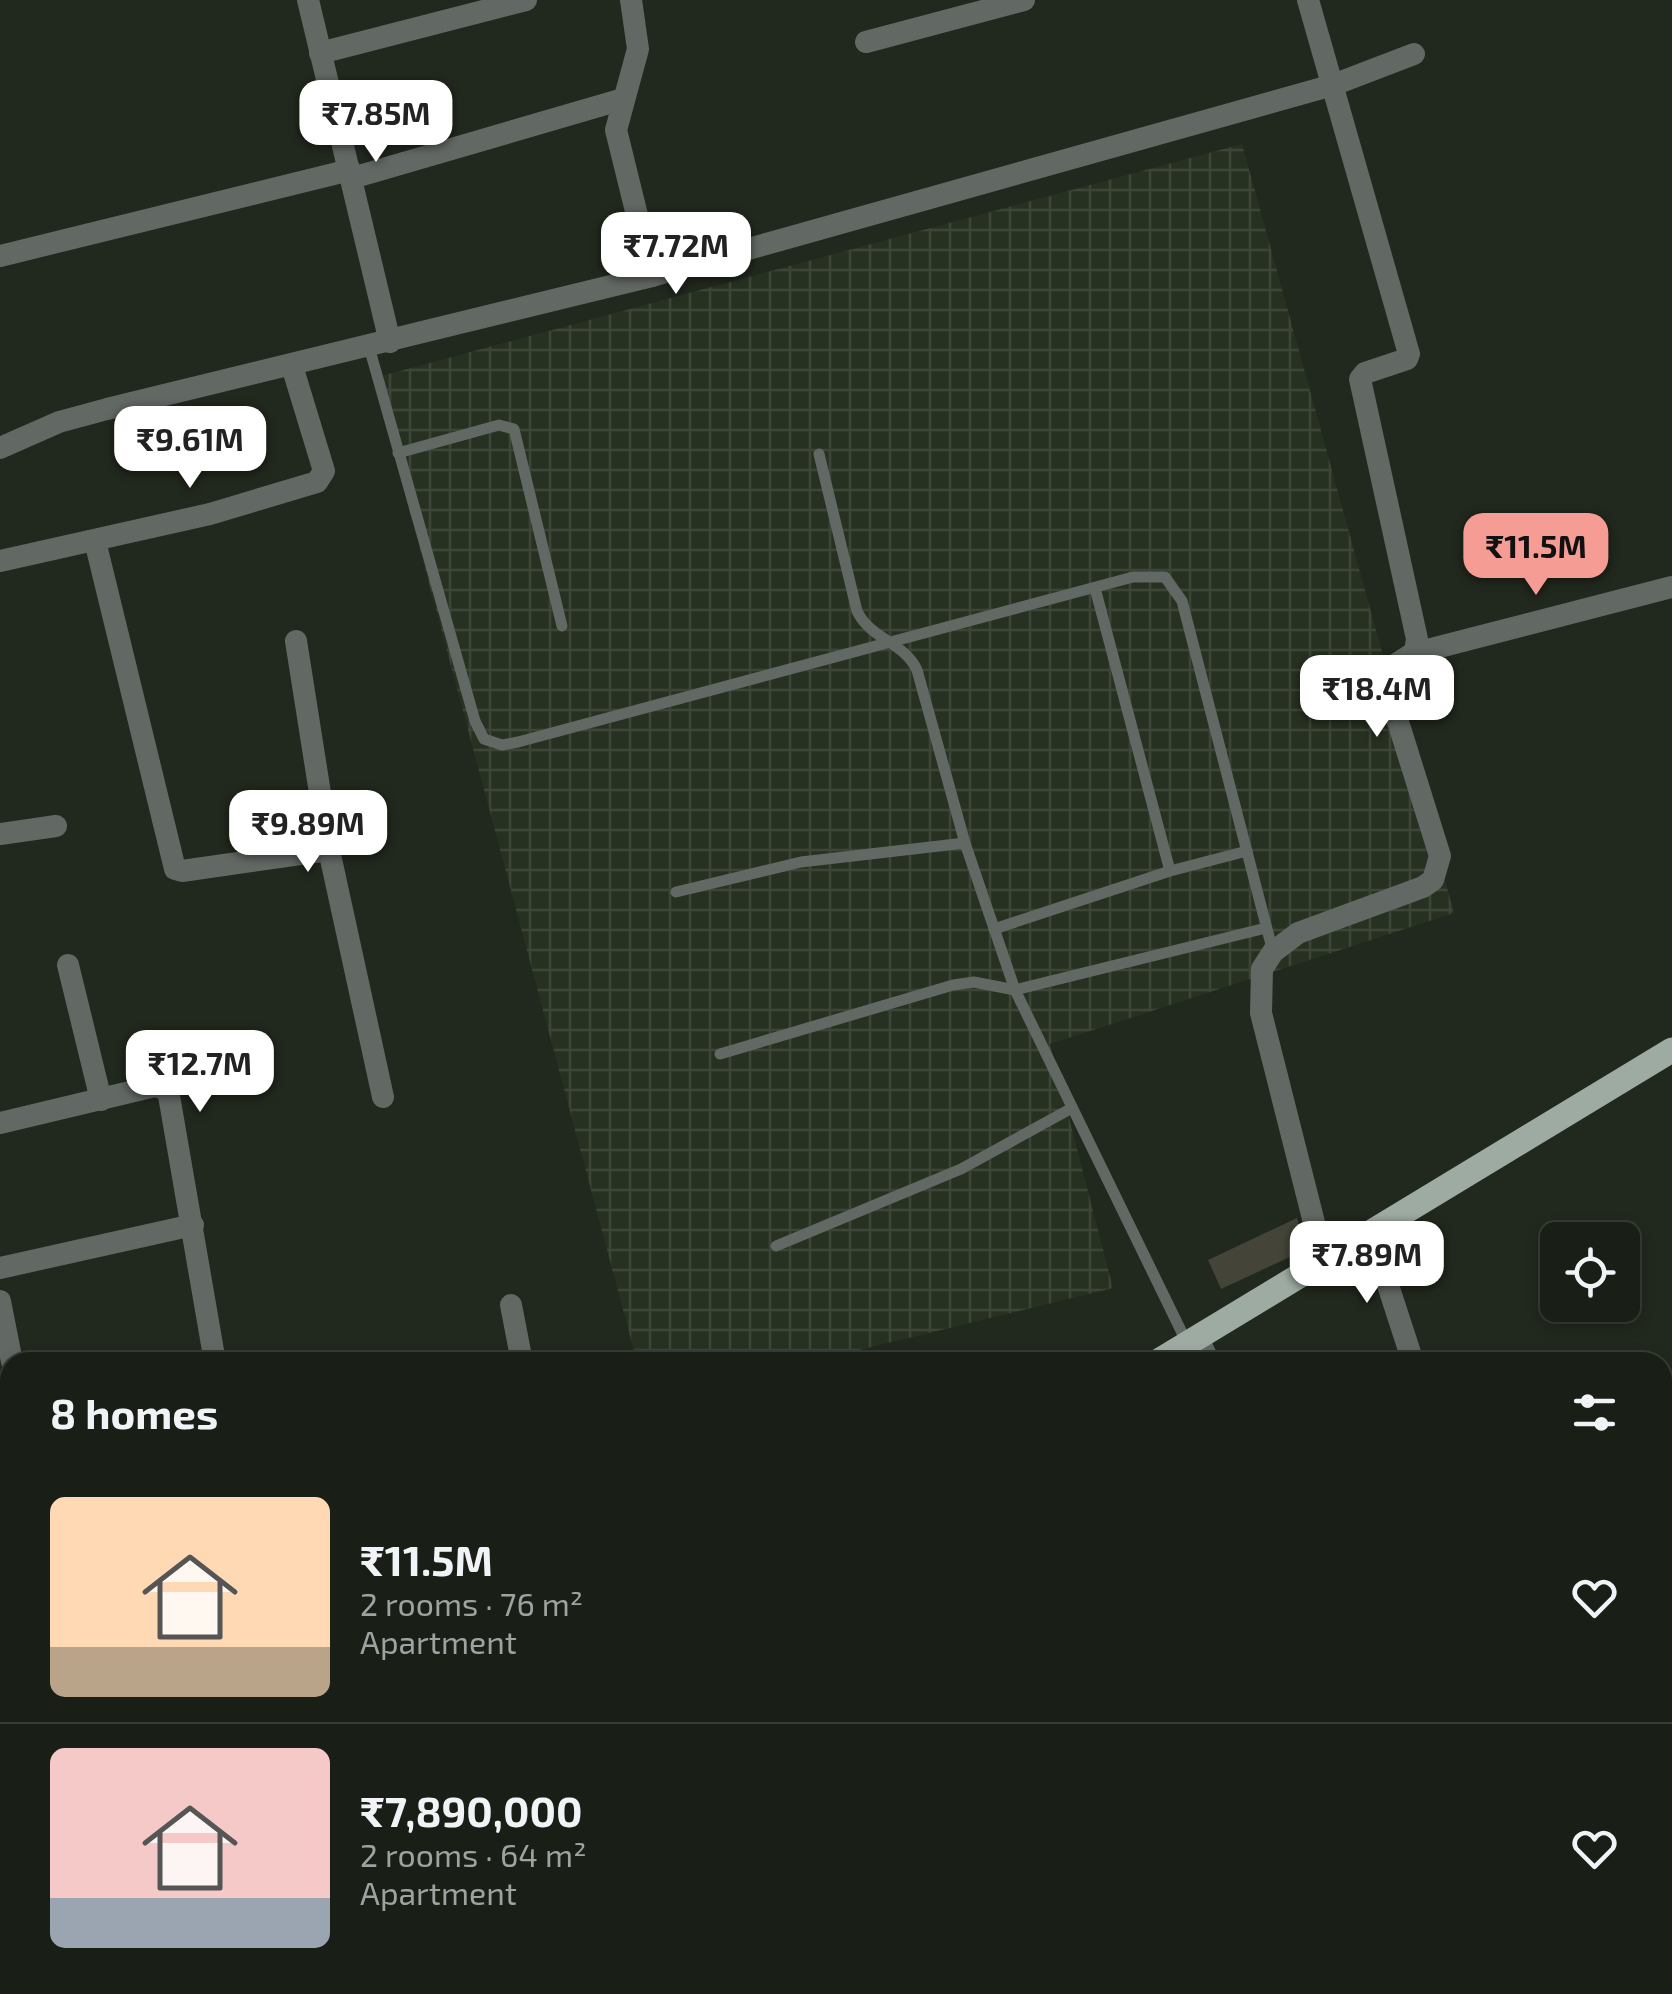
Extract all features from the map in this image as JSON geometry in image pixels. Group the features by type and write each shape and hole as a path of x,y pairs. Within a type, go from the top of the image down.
{"main road":[{"path":"1174,1352 1672,1050"}],"street":[{"path":"308,0 351,174 380,345"},
{"path":"320,53 526,0"},
{"path":"631,0 638,49 616,130 652,276"},
{"path":"866,42 1024,0"},
{"path":"1308,0 1409,354 1407,359 1365,373 1360,379 1417,639 1412,654"},
{"path":"0,448 75,418 652,276 1333,85 1414,54"},
{"path":"0,256 351,174 623,99"},
{"path":"0,562 227,509 322,479 324,471 292,366"},
{"path":"95,542 175,869 182,872 329,850"},
{"path":"1324,1262 1261,1012 1260,979 1272,952 1298,933 1423,887 1438,870 1437,840 1387,680 1391,664 1412,654 1672,587"},
{"path":"296,641 329,850 383,1096"},
{"path":"0,834 56,826"},
{"path":"68,965 101,1100"},
{"path":"0,1123 161,1086 168,1090 213,1352"},
{"path":"0,1268 193,1225"},
{"path":"1371,1233 1410,1352"},
{"path":"0,1301 10,1352"},
{"path":"512,1305 520,1352"},
{"path":"1193,1341 1201,1352"}],"lane":[{"path":"380,345 398,453 474,721 492,743 518,742 1095,588 1152,574 1165,577 1175,586 1272,952"},
{"path":"398,453 500,425 514,429 562,626"},
{"path":"819,454 857,611 865,626 910,656 920,679 965,843 1015,990 1193,1341"},
{"path":"1095,588 1170,870"},
{"path":"676,892 801,862 965,843"},
{"path":"994,929 1170,870 1247,852"},
{"path":"720,1054 953,985 974,982 1015,990 1266,928"},
{"path":"776,1246 961,1168 1072,1108"}],"shaded area":[{"path":"1242,144 1454,913 1050,1044 1113,1288 851,1352 634,1352 374,378"}],"building":[{"path":"1297,1218 1305,1250 1221,1289 1208,1260"}]}
